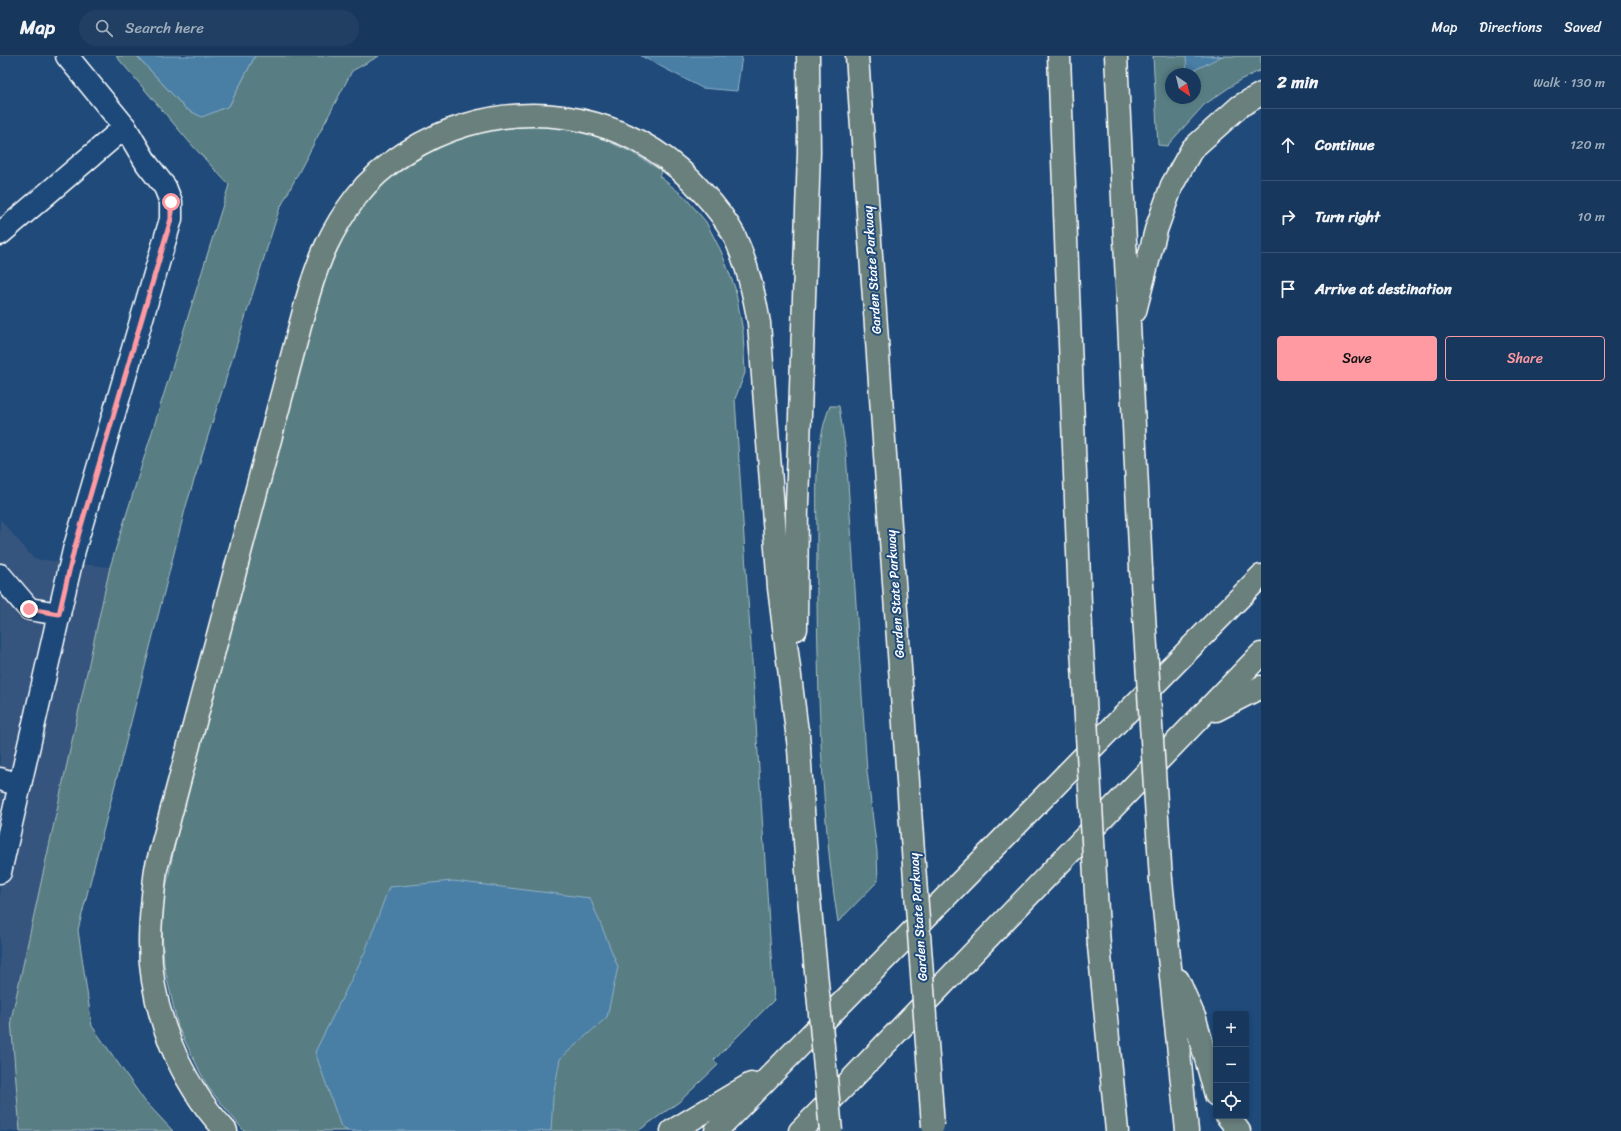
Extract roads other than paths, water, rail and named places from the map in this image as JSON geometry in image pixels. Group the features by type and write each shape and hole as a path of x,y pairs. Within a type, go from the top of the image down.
{"highway":[{"path":"808,56 809,152 807,236 795,566 799,748 808,887 831,1131"},
{"name":"Garden State Parkway","path":"856,56 933,1128"},
{"path":"1059,56 1081,630 1099,946 1117,1131"},
{"path":"1116,56 1141,569 1161,880 1187,1131"},
{"path":"1129,333 1156,230 1172,185 1192,149 1240,106 1261,94"},
{"path":"226,1131 204,1104 188,1079 166,1029 158,1004 150,944 151,907 156,869 318,261 334,228 356,196 382,170 405,153 451,129 494,117 541,115 594,123 622,133 646,145 668,159 691,179 723,218 733,235 748,273 755,297 779,588 799,748"},
{"path":"716,1131 1261,576"},
{"path":"800,1131 1261,654"},
{"path":"1199,719 1261,687"},
{"path":"1170,963 1195,1019 1213,1084"},
{"path":"672,1131 776,1069"},
{"path":"1229,1119 1239,1131"}],"lane":[{"path":"0,872 10,782 59,614 74,550 171,219 171,202 165,187 147,164 125,127 67,56"},
{"path":"0,234 125,127"},
{"path":"0,575 29,609 59,614"}]}
